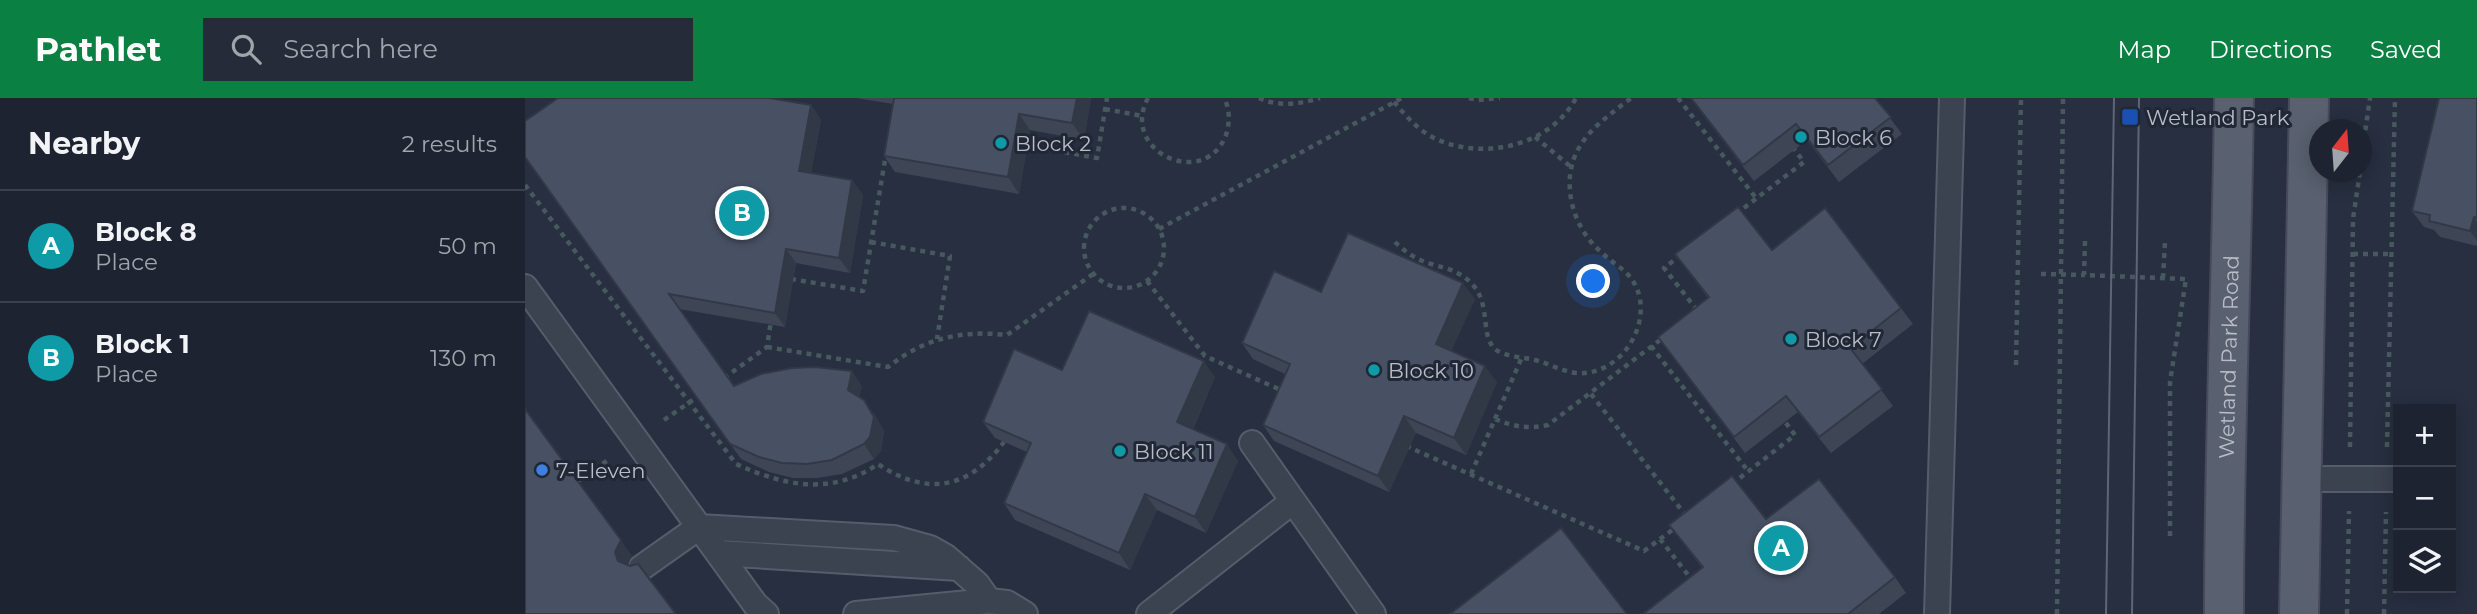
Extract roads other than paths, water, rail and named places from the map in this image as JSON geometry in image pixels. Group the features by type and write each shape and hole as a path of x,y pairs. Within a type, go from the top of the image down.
{"main road":[{"name":"Wetland Park Road","path":"2224,614 2226,398 2232,273 2234,98"},
{"path":"2299,614 2309,98"}],"lane":[{"path":"1937,614 1952,98"},
{"path":"525,287 761,609 784,614"},
{"path":"1252,443 1373,614"},
{"path":"2302,479 2392,479"},
{"path":"1149,614 1293,501"},
{"path":"641,568 699,527 894,538 930,548 962,569 989,601"},
{"path":"719,553 962,569"},
{"path":"856,614 989,601 1007,603 1025,614"}],"tram line":[{"path":"2106,614 2114,98"},
{"path":"2132,614 2139,98"}],"place":[{"name":"Wetland Park","path":"2130,117"},
{"name":"Block 6","path":"1801,137"},
{"name":"Block 2","path":"1001,143"},
{"name":"Block 1","path":"742,213"},
{"name":"Block 7","path":"1791,339"},
{"name":"Block 10","path":"1374,370"},
{"name":"Block 11","path":"1120,451"},
{"name":"7-Eleven","path":"542,470"},
{"name":"Block 8","path":"1781,548"}]}
